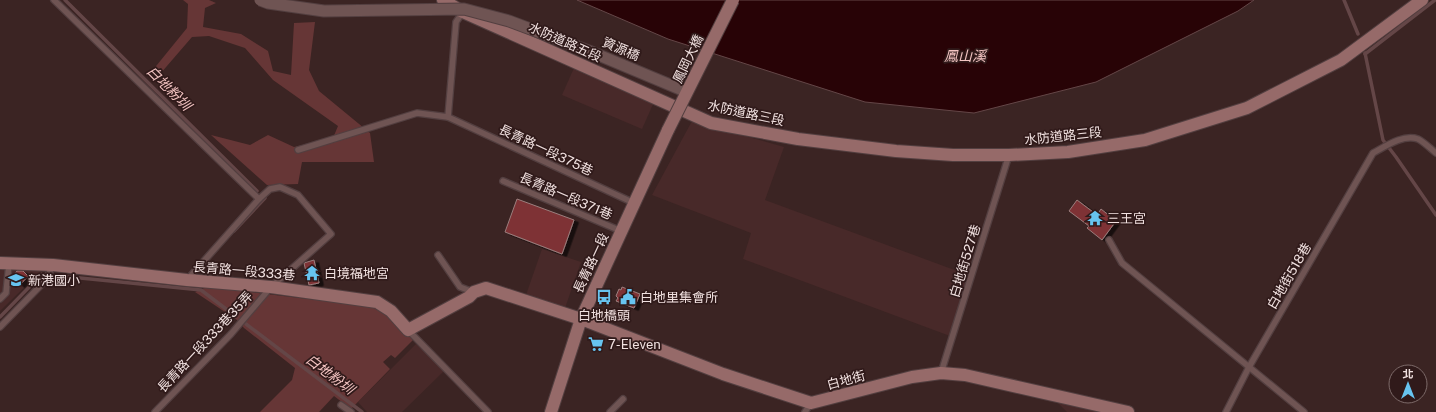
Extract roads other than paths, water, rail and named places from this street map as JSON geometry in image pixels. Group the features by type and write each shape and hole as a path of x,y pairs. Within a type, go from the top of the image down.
{"street":[{"name":"資源橋","path":"260,0 268,3 324,11 464,9 524,26 589,51 687,92"},
{"name":"水防道路五段","path":"443,0 463,12 676,108"},
{"name":"鳳岡大橋","path":"668,130 733,0"},
{"name":"水防道路三段","path":"676,108 711,123 798,139 904,152 954,155 1009,155 1068,152 1145,140 1247,108 1341,60 1422,0"},
{"name":"長青路一段","path":"551,412 581,319 668,130"},
{"name":"長青路一段333巷","path":"4,263 53,265 187,280 271,287 377,302 391,311 408,330"},
{"name":"白地街","path":"474,292 486,288 581,319 808,408 912,377 941,373 965,375 1128,412"},
{"path":"408,330 469,297 474,292"}],"lane":[{"path":"54,0 258,199 187,280"},
{"path":"448,117 456,22 463,12"},
{"name":"長青路一段375巷","path":"298,150 417,113 448,117 634,203"},
{"name":"白地街518巷","path":"1226,412 1249,367 1373,153 1399,140 1419,140 1436,153"},
{"name":"白地街527巷","path":"941,373 1009,155"},
{"name":"長青路一段371巷","path":"503,181 622,231"},
{"name":"長青路一段333巷35弄","path":"154,412 231,334 271,287 331,234 298,195 280,187 270,189 258,199"},
{"path":"1109,240 1122,263 1304,412"},
{"path":"438,255 460,287 474,292"},
{"path":"0,299 6,293 4,263"},
{"path":"0,326 46,280 53,265"},
{"name":"長青路一段333巷","path":"408,330 488,412"},
{"path":"610,412 624,399"},
{"path":"341,405 351,412"}],"water":[{"name":"鳳山溪","path":"577,0 1254,0 1238,11 1096,82 974,113 865,102 668,39"}],"waterway":[{"name":"白地粉圳","path":"65,0 257,191"},
{"path":"1344,0 1358,34"},
{"path":"1365,54 1435,0"},
{"path":"1365,53 1383,140 1436,215"},
{"name":"白地粉圳","path":"234,231 265,198"},
{"name":"白地粉圳","path":"0,317 42,274"},
{"name":"白地粉圳","path":"60,276 201,290 230,312"},
{"name":"白地粉圳","path":"246,324 362,412"}],"place":[{"name":"三王宮","path":"1095,218"},
{"name":"白境福地宮","path":"312,273"},
{"name":"新港國小","path":"16,280"},
{"name":"白地橋頭","path":"604,297"},
{"name":"白地里集會所","path":"628,297"},
{"name":"7-Eleven","path":"596,344"}]}
